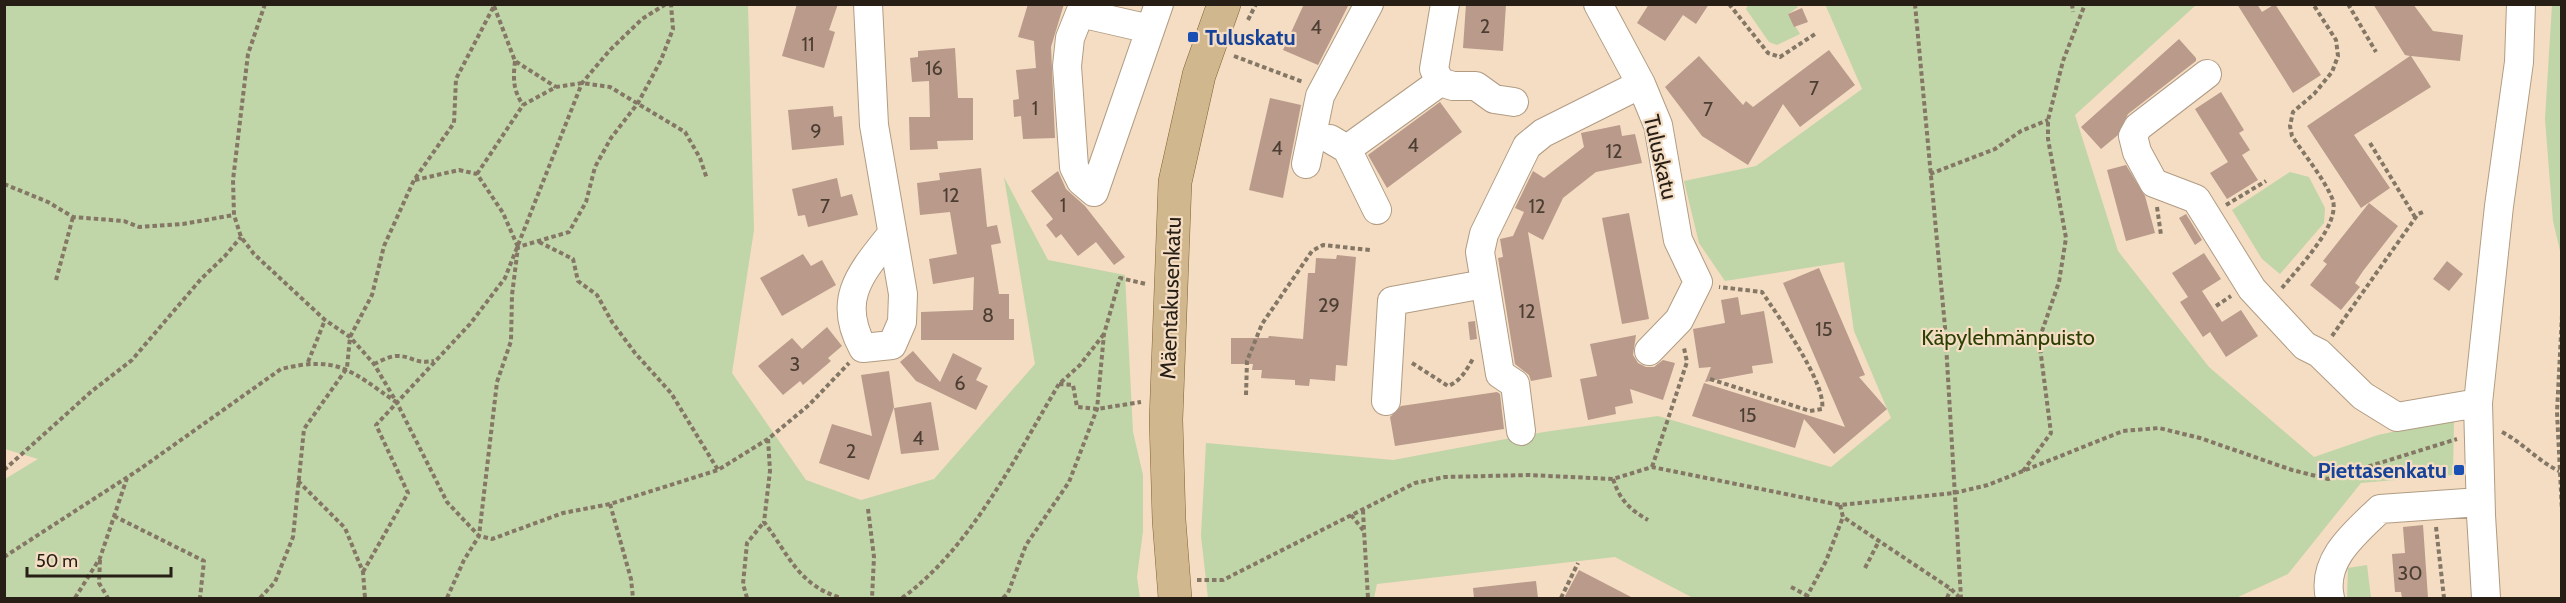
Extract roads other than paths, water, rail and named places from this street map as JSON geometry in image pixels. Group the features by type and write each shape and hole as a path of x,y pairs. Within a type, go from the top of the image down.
{"main road":[{"name":"Mäentakusenkatu","path":"1189,589 1168,520 1166,420 1175,182 1199,75 1235,16"}],"street":[{"path":"868,4 874,125 891,235 903,294 902,322 892,345 863,348 853,328 854,292 858,278 891,235"},
{"path":"1306,164 1320,96 1369,4"},
{"path":"1445,4 1434,69 1440,82 1453,86 1476,86 1494,99 1514,102"},
{"name":"Tuluskatu","path":"1598,4 1641,84 1658,125 1678,240 1698,282 1679,320 1649,351"},
{"path":"2486,598 2480,502 2478,403 2499,206 2519,62 2521,4"},
{"path":"1080,13 1155,17 1132,83 1094,192 1081,181 1074,168 1067,66 1070,38 1080,13"},
{"path":"2207,74 2138,127 2133,136 2137,152 2154,183 2196,199 2252,289 2304,346 2319,353 2362,396 2397,417 2478,403"},
{"path":"1347,149 1440,82"},
{"path":"1521,431 1515,384 1500,374 1480,252 1484,234 1527,146 1544,133 1641,84"},
{"path":"1314,129 1347,149 1377,210"},
{"path":"1386,401 1392,301 1484,284"},
{"path":"2330,598 2327,583 2336,559 2355,533 2380,509 2480,502"}],"place":[{"name":"Tuluskatu","path":"1193,37"},
{"name":"Piettasenkatu","path":"2459,470"}],"park label":[{"name":"Käpylehmänpuisto","path":"2008,337"}]}
